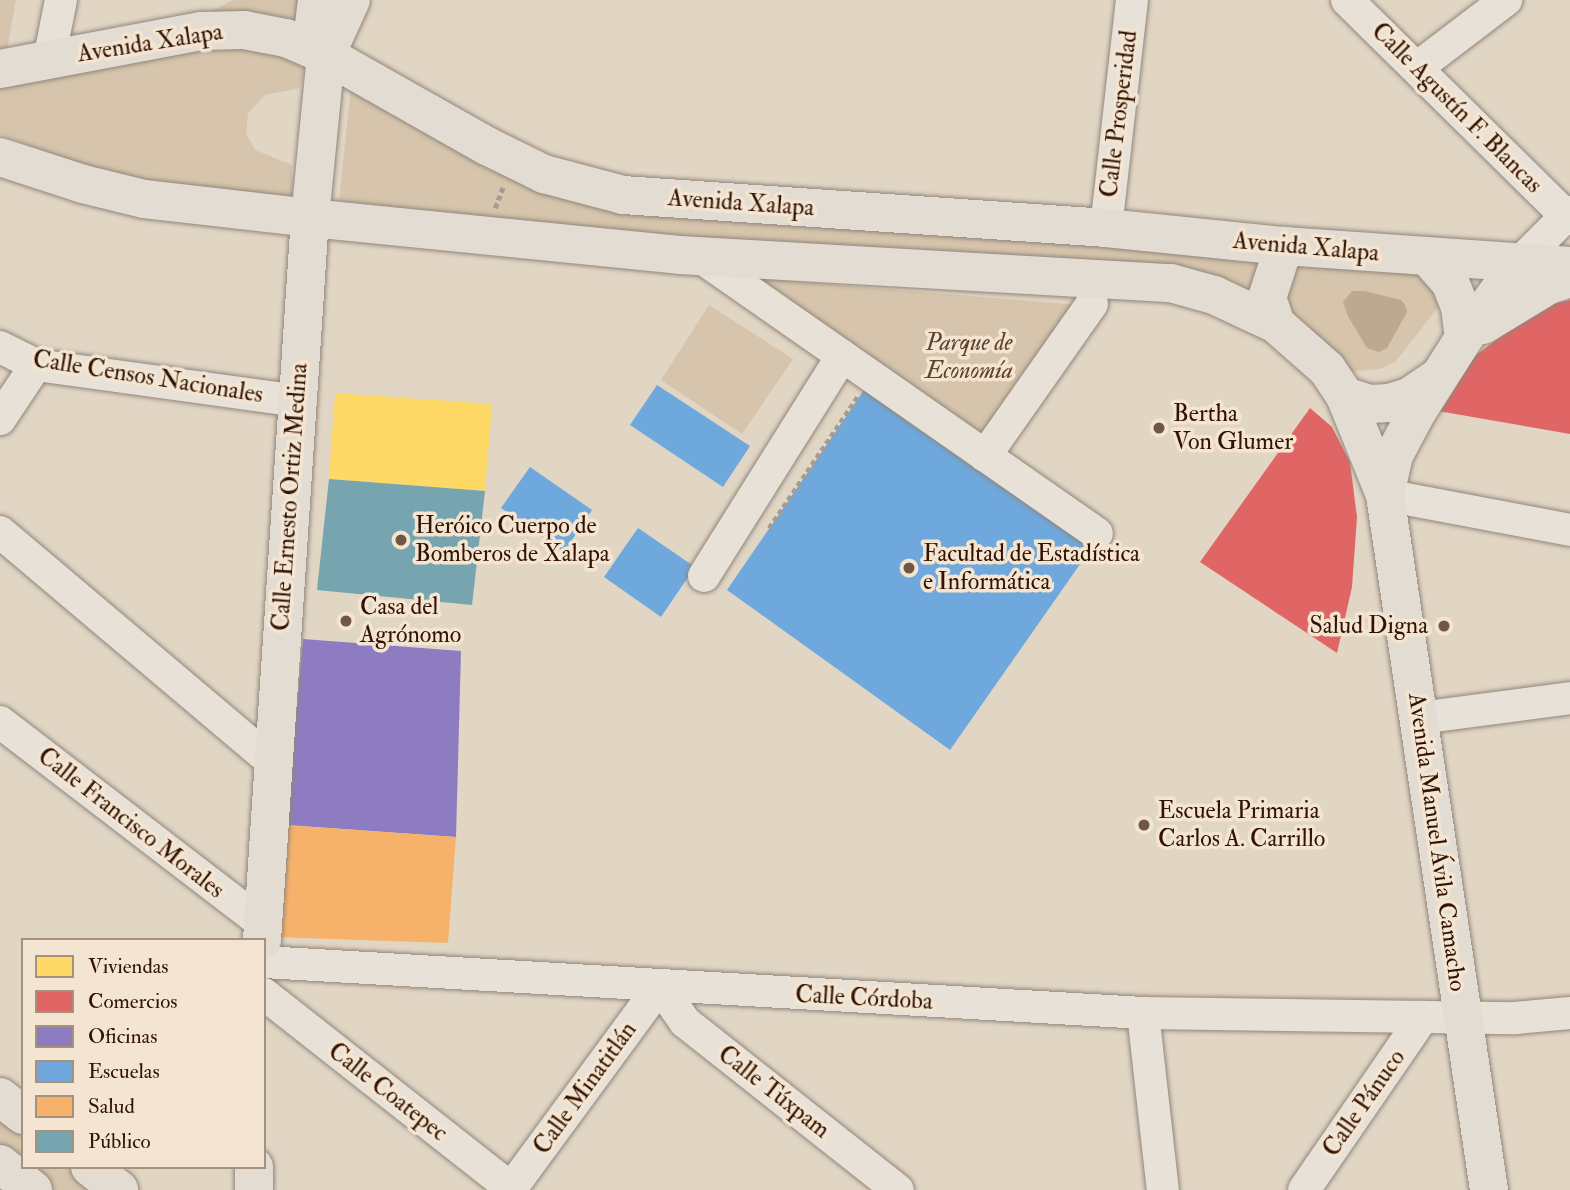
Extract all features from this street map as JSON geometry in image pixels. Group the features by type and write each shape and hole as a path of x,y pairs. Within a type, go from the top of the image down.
{"main road":[{"path":"155,41 231,0"},
{"path":"317,0 313,32 326,55"},
{"path":"326,55 351,0"},
{"name":"Avenida Xalapa","path":"0,69 202,31 244,30 286,38 326,55 544,174 623,195 1106,228 1284,246 1570,266"},
{"name":"Calle Ernesto Ortiz Medina","path":"262,932 271,761 310,218 326,55"},
{"path":"0,157 83,184 144,199 310,218 699,256 1171,283 1214,295 1276,324 1327,369 1345,396 1370,404 1389,403 1409,397 1436,379"},
{"path":"1276,324 1267,298 1276,263 1284,246"},
{"path":"1428,257 1450,282 1460,307 1464,338 1524,298 1570,278"},
{"name":"Avenida Manuel Ávila Camacho","path":"1385,495 1394,455 1436,379 1520,262"},
{"name":"Avenida Manuel Ávila Camacho","path":"1345,396 1385,495 1489,1190"},
{"path":"0,1097 21,1113"},
{"path":"0,1164 33,1190"},
{"path":"93,1169 119,1190"},
{"path":"254,1169 254,1190"}],"street":[{"path":"49,60 61,0"},
{"name":"Calle Prosperidad","path":"1106,228 1132,0"},
{"name":"Calle Agustín F. Blancas","path":"1347,0 1568,214"},
{"path":"1418,67 1506,0"},
{"path":"1520,262 1568,214"},
{"path":"699,256 1097,534"},
{"path":"985,456 1092,304"},
{"name":"Calle Censos Nacionales","path":"0,347 36,365 298,401"},
{"path":"704,576 842,356"},
{"path":"0,419 36,365"},
{"path":"1385,495 1570,530"},
{"path":"0,532 271,761"},
{"path":"1419,718 1570,698"},
{"name":"Calle Francisco Morales","path":"0,722 262,932"},
{"name":"Calle Córdoba","path":"266,962 1143,1013 1515,1018 1570,1013"},
{"name":"Calle Minatitlán","path":"511,1190 660,986"},
{"name":"Calle Túxpam","path":"660,986 685,1022 898,1190"},
{"name":"Calle Coatepec","path":"266,996 511,1190"},
{"path":"1143,1013 1163,1190"},
{"name":"Calle Pánuco","path":"1304,1190 1423,1017"}],"path":[{"path":"484,235 514,159"}],"green space":[{"path":"0,0 16,0 3,73 0,73"},
{"path":"233,0 307,0 303,23 207,13"},
{"path":"219,40 305,63 300,88 265,95 248,113 246,133 255,150 292,165 292,201 125,181 0,134 0,84"},
{"path":"351,85 489,170 585,204 1271,250 1259,307 339,201"},
{"path":"1298,261 1422,266 1439,280 1439,306 1396,361 1380,369 1341,372 1283,310"},
{"name":"Parque de Economía","path":"752,278 1079,305 983,441"},
{"path":"709,305 793,359 742,434 661,380"},
{"path":"0,1111 21,1127 21,1164 0,1148"},
{"path":"28,1169 76,1169 103,1190 54,1190"}],"shaded area":[{"path":"1352,291 1365,291 1401,300 1405,305 1407,312 1387,348 1379,352 1367,348 1343,302"}],"building: Viviendas":[{"path":"335,393 492,404 485,491 329,479"}],"building: Comercios":[{"path":"1570,300 1570,434 1438,411 1472,358 1540,307"},
{"path":"1310,408 1332,427 1350,462 1357,517 1352,587 1337,653 1200,562"}],"building: Oficinas":[{"path":"303,639 461,651 456,837 286,825"}],"building: Escuelas":[{"path":"657,385 750,446 723,487 630,425"},
{"name":"Facultad de Estadística e Informática","path":"866,387 1092,547 950,750 727,590"},
{"path":"530,467 592,510 564,552 501,508"},
{"path":"638,528 695,567 661,617 604,577"}],"building: Salud":[{"path":"286,825 456,837 448,943 274,937"}],"building: Público":[{"name":"Heróico Cuerpo de Bomberos de Xalapa","path":"329,479 485,491 472,605 317,590"}],"place":[{"name":"Bertha Von Glumer","path":"1159,428"},
{"name":"Heróico Cuerpo de Bomberos de Xalapa","path":"401,540"},
{"name":"Facultad de Estadística e Informática","path":"909,568"},
{"name":"Casa del Agrónomo","path":"346,621"},
{"name":"Salud Digna","path":"1444,626"},
{"name":"Escuela Primaria Carlos A. Carrillo","path":"1144,825"}]}
